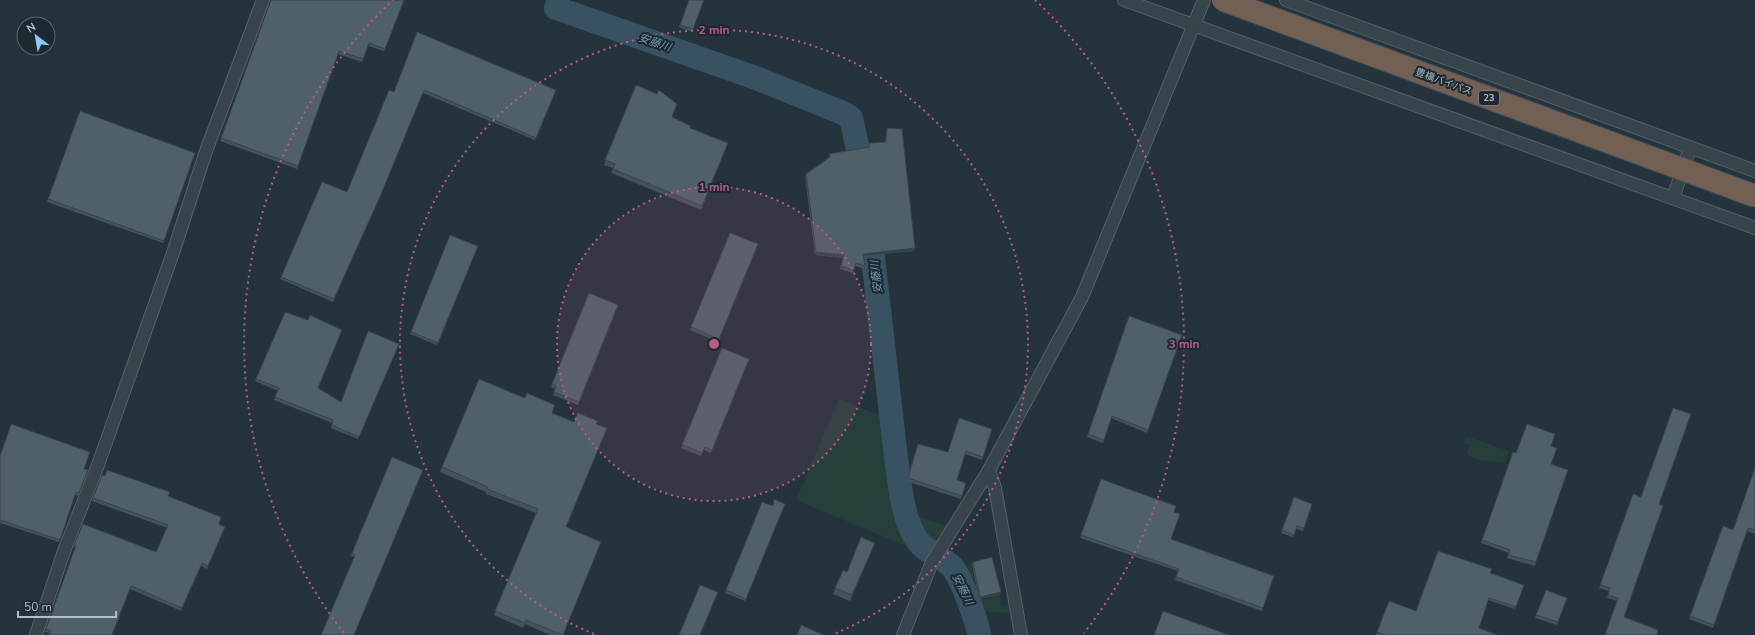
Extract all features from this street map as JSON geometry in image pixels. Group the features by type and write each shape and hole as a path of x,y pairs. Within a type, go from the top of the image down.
{"highway":[{"name":"豊橋バイパス","path":"1223,0 1755,196"},
{"name":"豊橋バイパス","path":"1248,0 1755,186"}],"street":[{"path":"36,635 64,551 98,465 174,250 206,151 263,0"},
{"path":"1124,0 1755,228"},
{"path":"903,635 937,555 989,470 1082,297 1204,0"},
{"path":"1286,0 1755,171"},
{"path":"1673,198 1690,148"},
{"path":"989,470 995,488 1020,635"}],"green space":[{"path":"839,399 881,416 893,496 908,542 903,545 796,500"},
{"path":"1466,436 1509,451 1505,463 1479,460 1470,456 1467,453 1469,445 1464,443"},
{"path":"911,514 947,526 933,550 923,542"},
{"path":"971,565 979,600 1000,596 1001,606 1007,605 1010,613 980,612 956,567"}],"building":[{"path":"271,0 404,0 385,49 369,43 363,59 339,51 298,166 221,138"},
{"path":"689,0 704,0 693,29 680,25"},
{"path":"417,32 556,90 536,138 424,90 379,199 334,299 281,277 322,182 347,192 389,90 394,92"},
{"path":"636,85 657,94 659,90 677,104 672,117 691,126 690,128 728,143 702,206 613,169 615,164 605,160"},
{"path":"80,111 195,153 164,241 48,199"},
{"path":"887,128 902,129 915,248 863,254 865,266 856,263 854,270 841,266 844,255 816,252 806,174 830,157 829,154 869,147 869,143 886,142"},
{"path":"730,233 758,244 719,339 691,327"},
{"path":"450,235 478,246 438,343 411,332"},
{"path":"589,293 618,305 579,402 554,392 556,386 552,384"},
{"path":"285,312 308,320 310,315 342,330 318,388 341,402 368,331 399,344 359,437 332,425 333,420 275,397 279,388 256,379"},
{"path":"1129,316 1182,335 1148,430 1112,416 1104,440 1088,434"},
{"path":"722,348 749,359 712,450 705,447 702,453 682,445"},
{"path":"479,379 525,398 527,393 555,405 552,413 574,422 578,413 598,421 596,424 607,428 566,527 601,542 563,635 526,620 525,623 495,611 538,509 487,489 488,487 442,467"},
{"path":"1673,408 1691,414 1659,504 1663,506 1624,617 1658,630 1657,635 1605,635 1618,598 1608,595 1610,588 1600,585 1633,494 1641,497"},
{"path":"959,418 992,429 983,457 966,451 957,480 966,483 962,496 908,478 918,444 948,452"},
{"path":"11,424 90,452 84,469 88,470 79,493 76,492 60,540 0,520 0,456"},
{"path":"1527,424 1555,434 1551,446 1557,448 1551,464 1568,470 1536,562 1508,555 1510,550 1482,540 1513,452 1516,453"},
{"path":"392,457 423,470 354,635 321,635 355,555 352,553"},
{"path":"1755,468 1755,530 1748,528 1714,625 1690,616 1723,526 1733,530"},
{"path":"107,470 170,492 168,496 221,517 219,524 225,527 208,566 202,563 182,608 131,586 112,635 49,635 51,631 46,629 76,545 74,545 83,524 156,552 168,525 93,498 102,475 105,476"},
{"path":"1101,479 1176,506 1174,512 1180,514 1171,539 1274,576 1263,608 1176,577 1179,569 1081,535"},
{"path":"1294,497 1312,504 1304,528 1297,526 1294,535 1282,530"},
{"path":"774,499 785,504 746,599 726,590 762,502 773,506"},
{"path":"861,537 875,543 852,595 835,588 843,570 847,572"},
{"path":"1438,551 1492,569 1490,573 1524,585 1516,607 1489,598 1479,628 1497,635 1385,635 1377,632 1389,601 1416,611"},
{"path":"992,557 1001,592 980,597 973,562"},
{"path":"700,585 718,592 700,635 679,635"},
{"path":"1546,590 1567,598 1558,622 1536,615"},
{"path":"1163,611 1229,635 1154,635"},
{"path":"801,625 824,635 797,635"}],"waterway":[{"name":"安藤川","path":"558,3 556,8 756,78 843,113 851,118 865,181"},
{"name":"安藤川","path":"869,223 897,466 901,495 906,514 912,532 920,544 948,563 956,572 968,600 979,635"}]}
